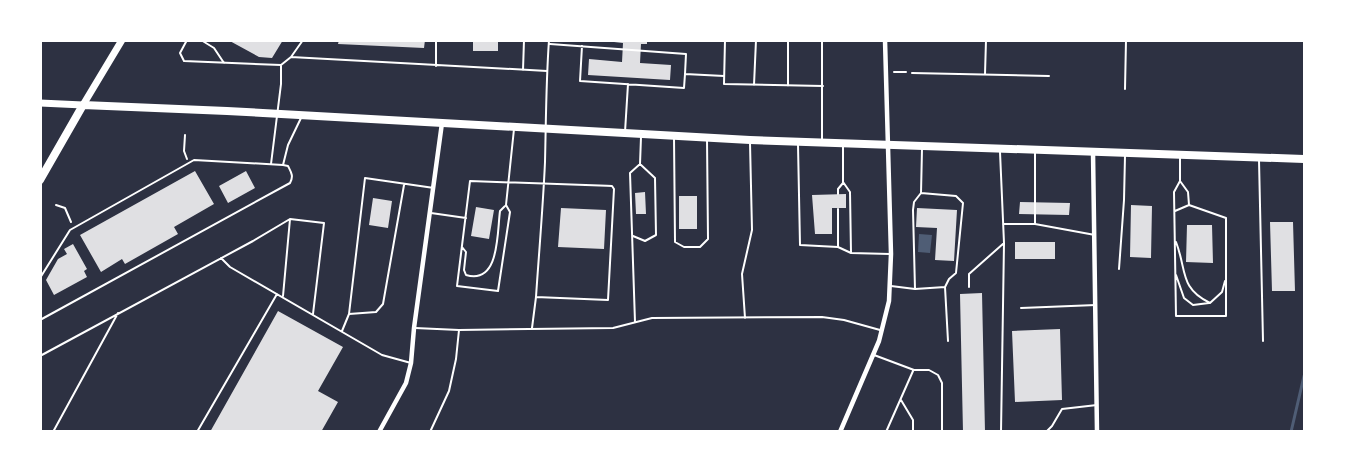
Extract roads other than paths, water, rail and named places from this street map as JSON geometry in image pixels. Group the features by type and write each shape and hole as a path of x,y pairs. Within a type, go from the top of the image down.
{"main road":[{"path":"41,177 122,40"},
{"path":"40,103 750,140 1305,159"}],"street":[{"path":"840,432 882,331 890,286 885,40"},
{"path":"379,432 406,383 411,363 442,123"},
{"path":"1093,152 1097,432"}],"lane":[{"path":"187,40 180,53 184,62 280,65 291,57 303,40"},
{"path":"201,40 214,48 224,63"},
{"path":"436,40 436,66"},
{"path":"523,69 524,40"},
{"path":"724,40 724,84 822,86"},
{"path":"754,85 756,40"},
{"path":"788,40 788,86"},
{"path":"822,40 822,143"},
{"path":"986,40 986,74"},
{"path":"1125,89 1126,40"},
{"path":"532,328 543,183 549,42 686,54 684,88 580,81 582,46"},
{"path":"291,57 547,71"},
{"path":"271,164 280,65"},
{"path":"912,73 1049,76"},
{"path":"685,74 724,76"},
{"path":"625,134 628,84"},
{"path":"283,165 291,137 302,115"},
{"path":"514,127 508,182 506,205 510,212 498,291 457,286 470,181 508,182 543,183 612,186 614,189 608,300 536,297"},
{"path":"635,322 630,173 640,164 641,135"},
{"path":"674,136 675,242 684,247 700,247 708,239 707,138"},
{"path":"745,318 742,274 752,230 750,140"},
{"path":"798,142 800,245 838,247 850,253 891,254"},
{"path":"843,144 843,182 850,192 850,253"},
{"path":"915,290 913,210 914,202 921,193 922,146"},
{"path":"1000,149 1004,243 1001,432"},
{"path":"1035,150 1035,224"},
{"path":"1119,269 1125,153"},
{"path":"1175,211 1189,205 1226,218 1226,316 1176,316 1174,192 1180,181 1180,155"},
{"path":"1259,158 1263,341"},
{"path":"40,278 70,230 194,160 283,165 288,166 292,173 290,183 40,320"},
{"path":"633,236 645,241 656,236 655,178 640,164"},
{"path":"342,331 349,314 364,178 434,188"},
{"path":"1180,181 1188,192 1189,205"},
{"path":"838,194 838,189 843,182"},
{"path":"349,314 376,312 383,304 404,185"},
{"path":"921,193 956,196 963,203 956,273 945,287 948,341"},
{"path":"462,247 466,252 464,270 466,275 474,276 488,271 493,262 500,211 506,205"},
{"path":"838,209 838,247"},
{"path":"431,213 466,218"},
{"path":"283,296 290,219"},
{"path":"40,356 290,219 324,223 313,314"},
{"path":"1002,224 1035,224 1095,235"},
{"path":"1175,239 1182,256 1186,283 1195,294 1210,303"},
{"path":"969,286 969,274 1004,243"},
{"path":"221,258 230,267 382,355 411,363"},
{"path":"1176,273 1184,298 1193,305 1210,303 1222,292 1226,279"},
{"path":"890,286 915,290 945,287"},
{"path":"197,432 278,293"},
{"path":"1021,308 1096,305"},
{"path":"53,432 118,313"},
{"path":"414,328 459,330 613,328 652,318 832,317 882,331"},
{"path":"430,432 449,390 456,359 459,330"},
{"path":"873,355 914,370 929,370 938,375 942,383 942,432"},
{"path":"886,432 914,370"},
{"path":"901,400 913,420 913,432"},
{"path":"1046,432 1062,409 1097,405"}],"water":[{"path":"919,234 932,235 930,253 918,252"}],"waterway":[{"path":"1291,432 1304,376"}]}
